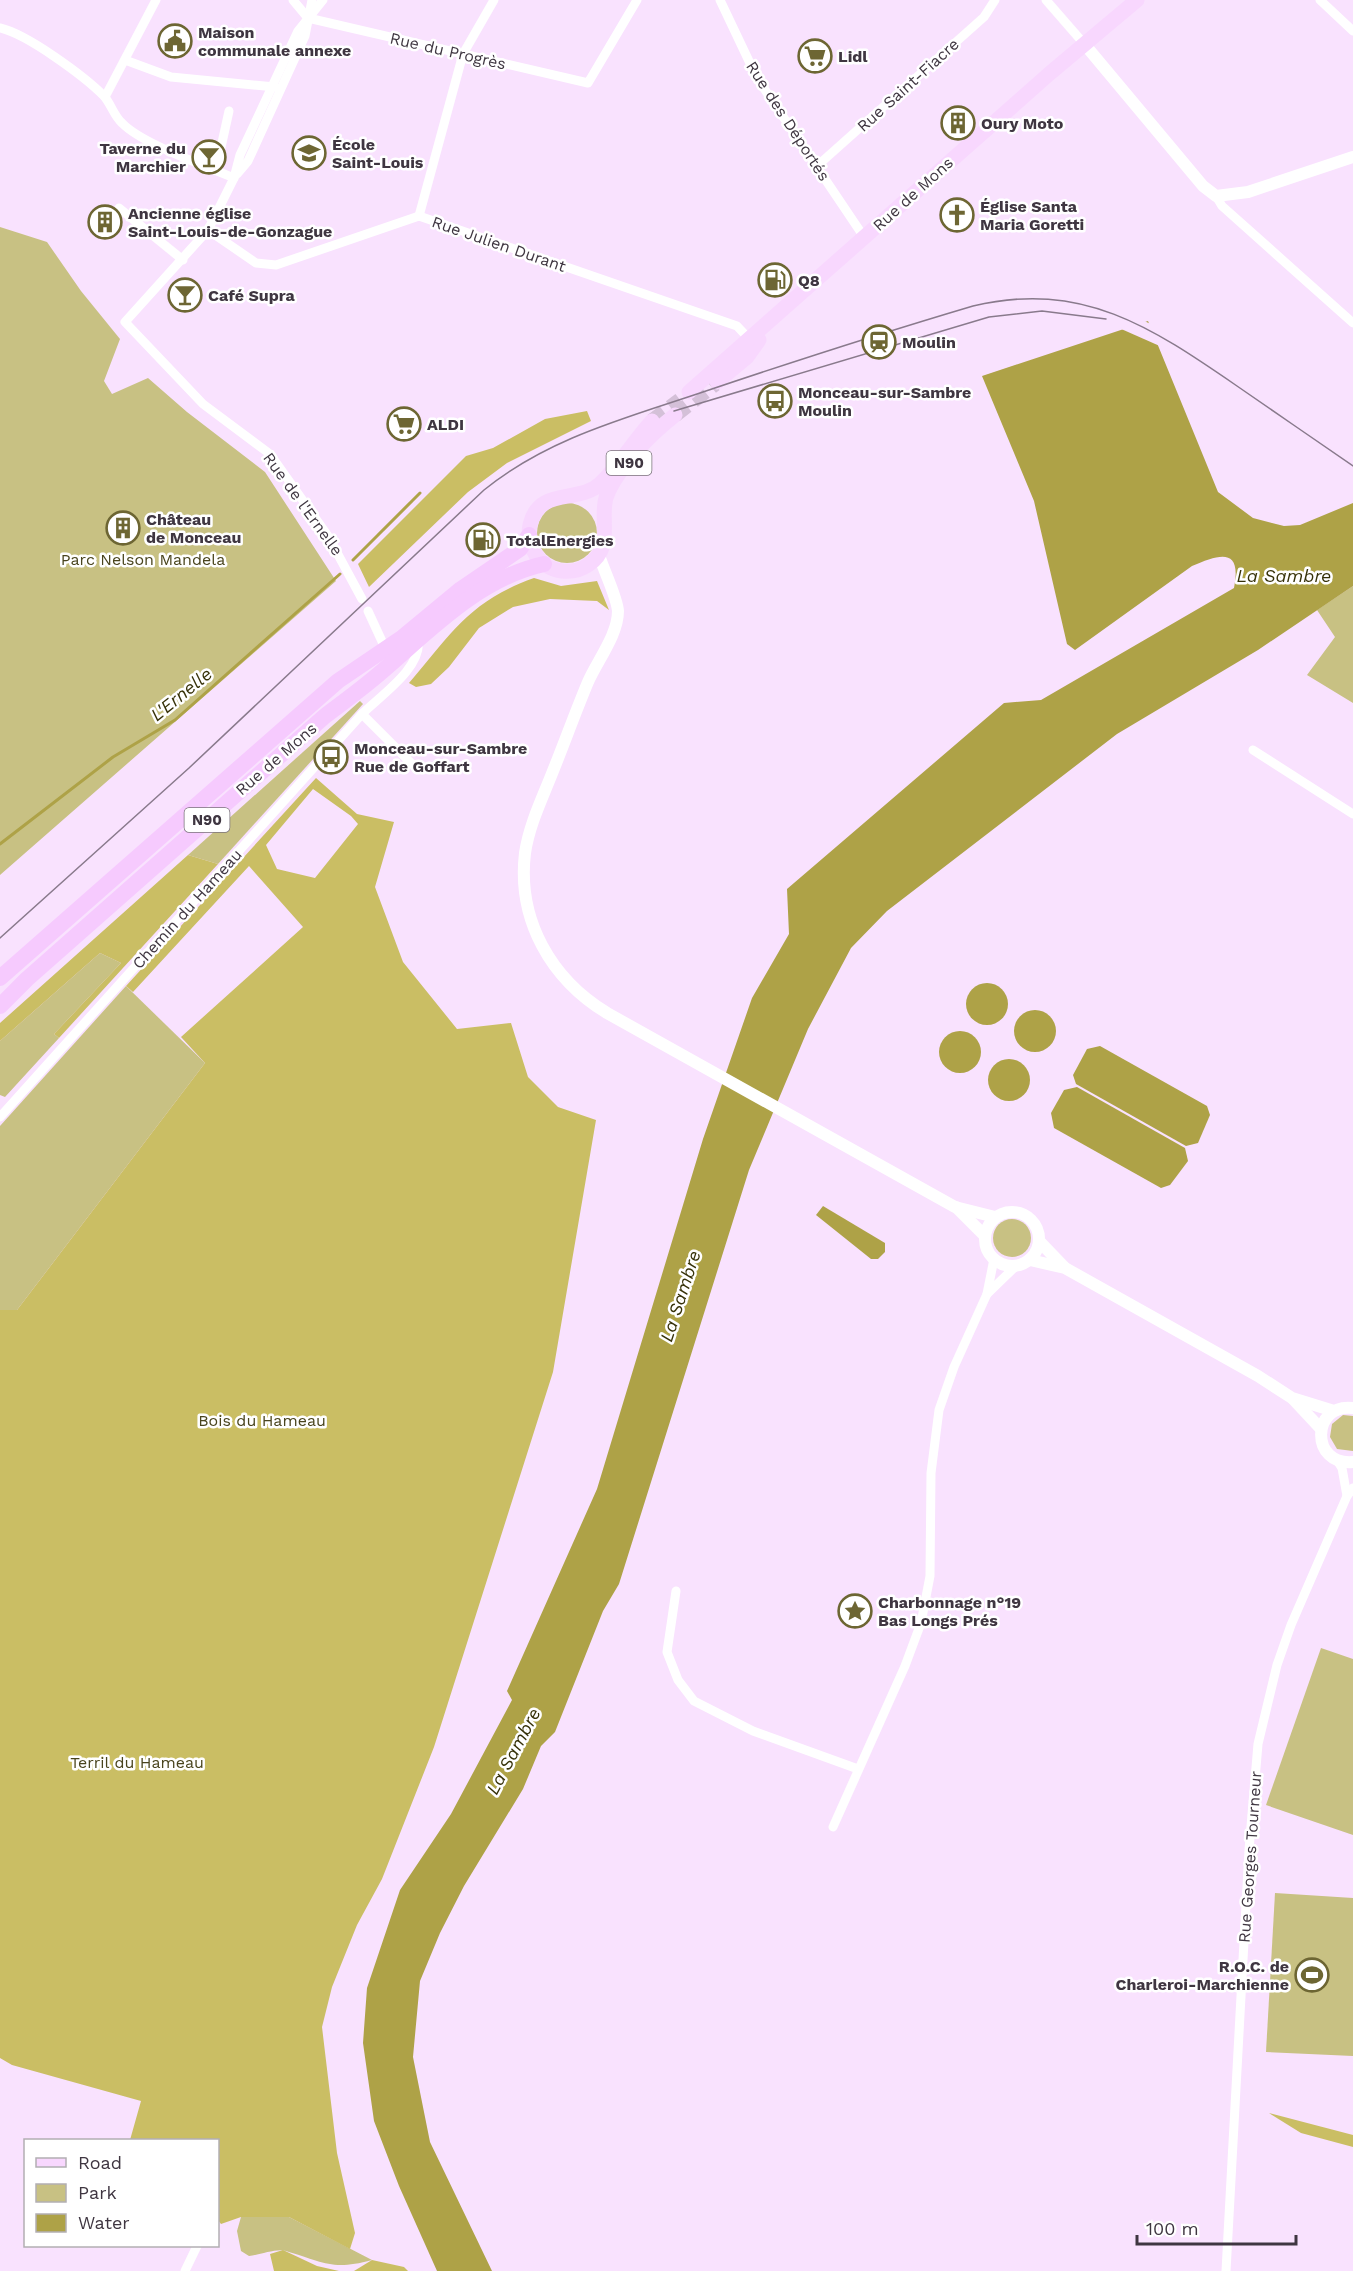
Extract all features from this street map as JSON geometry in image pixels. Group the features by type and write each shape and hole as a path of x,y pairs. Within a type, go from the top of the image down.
{"highway":[{"name":"Rue de Mons","path":"0,978 330,688 385,649 461,589 520,549 529,535"},
{"name":"Rue de Mons","path":"0,1006 27,979 272,762 463,602 514,572 544,564"}],"main road":[{"name":"Rue de Mons","path":"689,392 752,343 772,320 864,237 1048,74 1086,46 1137,0"},
{"name":"Rue de Mons","path":"714,384 747,357 752,343"},
{"name":"N90","path":"599,555 605,543 604,522 608,492 645,442 675,415"},
{"name":"Rue de Mons","path":"529,535 532,518 543,503 556,496 588,492 600,484 652,421"},
{"path":"571,495 592,503 604,522"},
{"path":"529,535 531,546 544,564"},
{"path":"586,567 599,555"},
{"name":"Rue de Mons","path":"544,564 560,571 586,567"}],"street":[{"path":"105,97 156,0"},
{"path":"293,0 308,18"},
{"path":"308,18 312,0"},
{"path":"119,208 183,260 208,230 234,178 240,155 277,87 298,31 323,0"},
{"path":"419,216 463,54 494,0"},
{"name":"Rue du Progrès","path":"308,18 588,83 637,0"},
{"name":"Rue des Déportés","path":"720,0 757,78 864,237"},
{"name":"Rue Saint-Fiacre","path":"817,166 984,17 995,0"},
{"path":"1046,0 1203,186 1216,196 1222,206 1353,323"},
{"path":"1320,0 1353,31"},
{"path":"0,28 35,43 105,97 122,123 136,133 177,154 234,178"},
{"path":"125,60 171,77 277,87"},
{"path":"216,170 229,111"},
{"path":"1216,196 1248,192 1350,160"},
{"name":"Rue Julien Durant","path":"208,230 256,263 276,265 419,216 737,326 752,343"},
{"name":"Rue de l'Ernelle","path":"183,260 125,322 203,404 270,454 328,536 362,599"},
{"path":"599,555 618,612 615,624 588,682 529,835 524,868 527,904 537,937 548,957 572,988 607,1013 955,1206 995,1217 1010,1211 1026,1215 1037,1226 1040,1242 1065,1268 1292,1398 1334,1411 1353,1408"},
{"path":"586,567 607,581"},
{"path":"368,611 385,649 388,666 384,691"},
{"name":"Chemin du Hameau","path":"0,1117 362,714 384,691 392,687 416,658 419,648 417,640"},
{"path":"359,690 368,695 373,702"},
{"path":"362,714 414,766"},
{"path":"1252,750 1353,814"},
{"path":"955,1206 985,1236"},
{"path":"995,1217 985,1236 986,1249 994,1259 1004,1265 1016,1266"},
{"path":"1030,1260 1040,1242"},
{"path":"833,1827 905,1666 921,1623 930,1576 931,1473 939,1410 954,1367 987,1294 994,1259"},
{"path":"987,1294 1016,1266 1030,1260 1065,1268"},
{"path":"1292,1398 1321,1430"},
{"path":"1334,1411 1324,1421 1321,1430 1323,1447 1337,1460 1353,1462"},
{"name":"Rue Georges Tourneur","path":"1226,2271 1250,1839 1258,1744 1277,1665 1291,1625 1350,1492 1337,1460"},
{"path":"676,1591 667,1652 678,1680 694,1701 753,1731 858,1769"},
{"path":"185,2271 197,2247"}],"green space":[{"name":"Parc Nelson Mandela","path":"0,227 47,242 81,291 120,339 104,381 112,394 148,378 187,412 265,472 336,581 0,875"},
{"path":"587,411 591,421 507,463 468,492 369,587 358,564 466,456 493,448 545,419"},
{"path":"561,503 573,503 584,508 592,516 597,533 595,545 584,558 573,563 561,563 550,558 542,550 537,539 537,527 542,516 550,508"},
{"path":"534,578 561,586 597,581 609,610 597,601 550,599 513,607 479,628 449,667 431,684 416,687 409,683 450,634 477,608 512,587"},
{"path":"1353,586 1353,703 1307,675 1335,637 1317,610"},
{"path":"360,701 363,704 218,864 188,855"},
{"name":"Bois du Hameau","path":"316,778 357,814 394,822 375,887 403,962 457,1029 511,1023 528,1077 558,1107 596,1120 553,1372 434,1747 382,1879 357,1925 332,1987 322,2027 337,2153 355,2233 350,2249 289,2217 241,2217 221,2224 219,2221 219,2139 130,2139 141,2101 12,2065 0,2058 0,1310 17,1310 205,1063 181,1037 303,927 249,866 133,992 126,986","holes":["313,789 351,816 358,824 315,878 277,869 266,845"]},
{"path":"188,855 218,864 59,1038 54,1034 121,963 100,953 0,1041 0,1023"},
{"path":"100,953 121,963 54,1034 59,1038 5,1097 0,1095 0,1041"},
{"path":"126,986 205,1063 17,1310 0,1310 0,1126"},
{"path":"1012,1219 1025,1225 1031,1238 1025,1251 1012,1257 999,1251 993,1238 999,1225"},
{"path":"1343,1415 1353,1416 1353,1451 1337,1449 1330,1437 1332,1424"},
{"path":"1321,1648 1353,1659 1353,1835 1266,1805"},
{"name":"R.O.C. de Charleroi-Marchienne","path":"1275,1893 1353,1898 1353,2056 1266,2052"},
{"path":"1269,2113 1353,2135 1353,2147 1301,2133"},
{"path":"241,2217 289,2217 372,2260 347,2265 328,2264 282,2250 249,2256 241,2251 237,2231"},
{"path":"283,2250 317,2266 339,2271 274,2271 270,2254"},
{"path":"372,2260 404,2267 408,2271 354,2271"}],"water":[{"name":"La Sambre","path":"1148,321 1218,492 1253,518 1284,526 1300,525 1353,503 1353,586 1258,650 1117,734 887,911 851,948 808,1029 749,1170 619,1584 603,1611 555,1732 541,1746 523,1789 464,1886 440,1933 420,1981 413,2057 430,2142 492,2271 437,2271 399,2186 374,2121 363,2043 367,1988 400,1890 451,1814 512,1700 507,1691 597,1489 703,1139 752,998 789,934 787,889 1004,703 1041,700 1234,588 1236,575 1232,560 1226,557 1212,559 1192,566 1075,650 1067,644 1034,501 982,376"},
{"path":"987,983 995,984 1002,989 1007,996 1007,1012 1002,1019 995,1024 987,1025 979,1024 972,1019 967,1012 966,1004 967,996 972,989 979,984"},
{"path":"1035,1010 1043,1011 1050,1016 1055,1023 1055,1039 1050,1046 1043,1051 1035,1052 1027,1051 1020,1046 1015,1039 1014,1031 1015,1023 1020,1016 1027,1011"},
{"path":"960,1031 968,1032 975,1037 980,1044 980,1060 975,1067 968,1072 960,1073 952,1072 945,1067 940,1060 939,1052 940,1044 945,1037 952,1032"},
{"path":"1100,1046 1207,1106 1210,1115 1198,1143 1186,1146 1076,1084 1073,1075 1087,1049"},
{"path":"1009,1059 1017,1060 1024,1065 1029,1072 1029,1088 1024,1095 1017,1100 1009,1101 1001,1100 994,1095 989,1088 988,1080 989,1072 994,1065 1001,1060"},
{"path":"1077,1087 1185,1148 1188,1161 1170,1185 1161,1188 1054,1128 1051,1113 1064,1090"},
{"path":"823,1206 885,1243 885,1252 878,1259 871,1259 816,1215"}],"pier":[{"path":"1142,320 1153,325 1162,347 1119,328"}],"waterway":[{"name":"L'Ernelle","path":"353,560 420,493"},
{"name":"L'Ernelle","path":"0,844 113,757 175,720 340,574"}],"tunnel":[{"path":"675,415 715,384"},
{"path":"652,421 680,400"}],"tram line":[{"path":"0,938 189,768 484,490 534,456 617,421 973,306 1012,300 1048,299 1082,304 1114,314 1144,328 1175,345 1353,466"},
{"path":"674,411 989,317 1042,311 1106,319"}],"place":[{"name":"Maison communale annexe","path":"175,41"},
{"name":"Lidl","path":"815,56"},
{"name":"Oury Moto","path":"958,123"},
{"name":"École Saint-Louis","path":"309,153"},
{"name":"Taverne du Marchier","path":"209,157"},
{"name":"Église Santa Maria Goretti","path":"957,215"},
{"name":"Ancienne église Saint-Louis-de-Gonzague","path":"105,222"},
{"name":"Q8","path":"775,280"},
{"name":"Café Supra","path":"185,295"},
{"name":"Moulin","path":"879,342"},
{"name":"Monceau-sur-Sambre Moulin","path":"775,401"},
{"name":"ALDI","path":"404,424"},
{"name":"Château de Monceau","path":"123,528"},
{"name":"TotalEnergies","path":"483,540"},
{"name":"Monceau-sur-Sambre Rue de Goffart","path":"331,757"},
{"name":"Charbonnage n°19 Bas Longs Prés","path":"855,1611"},
{"name":"R.O.C. de Charleroi-Marchienne","path":"1312,1975"}],"park label":[{"name":"Terril du Hameau","path":"137,1762"}]}
